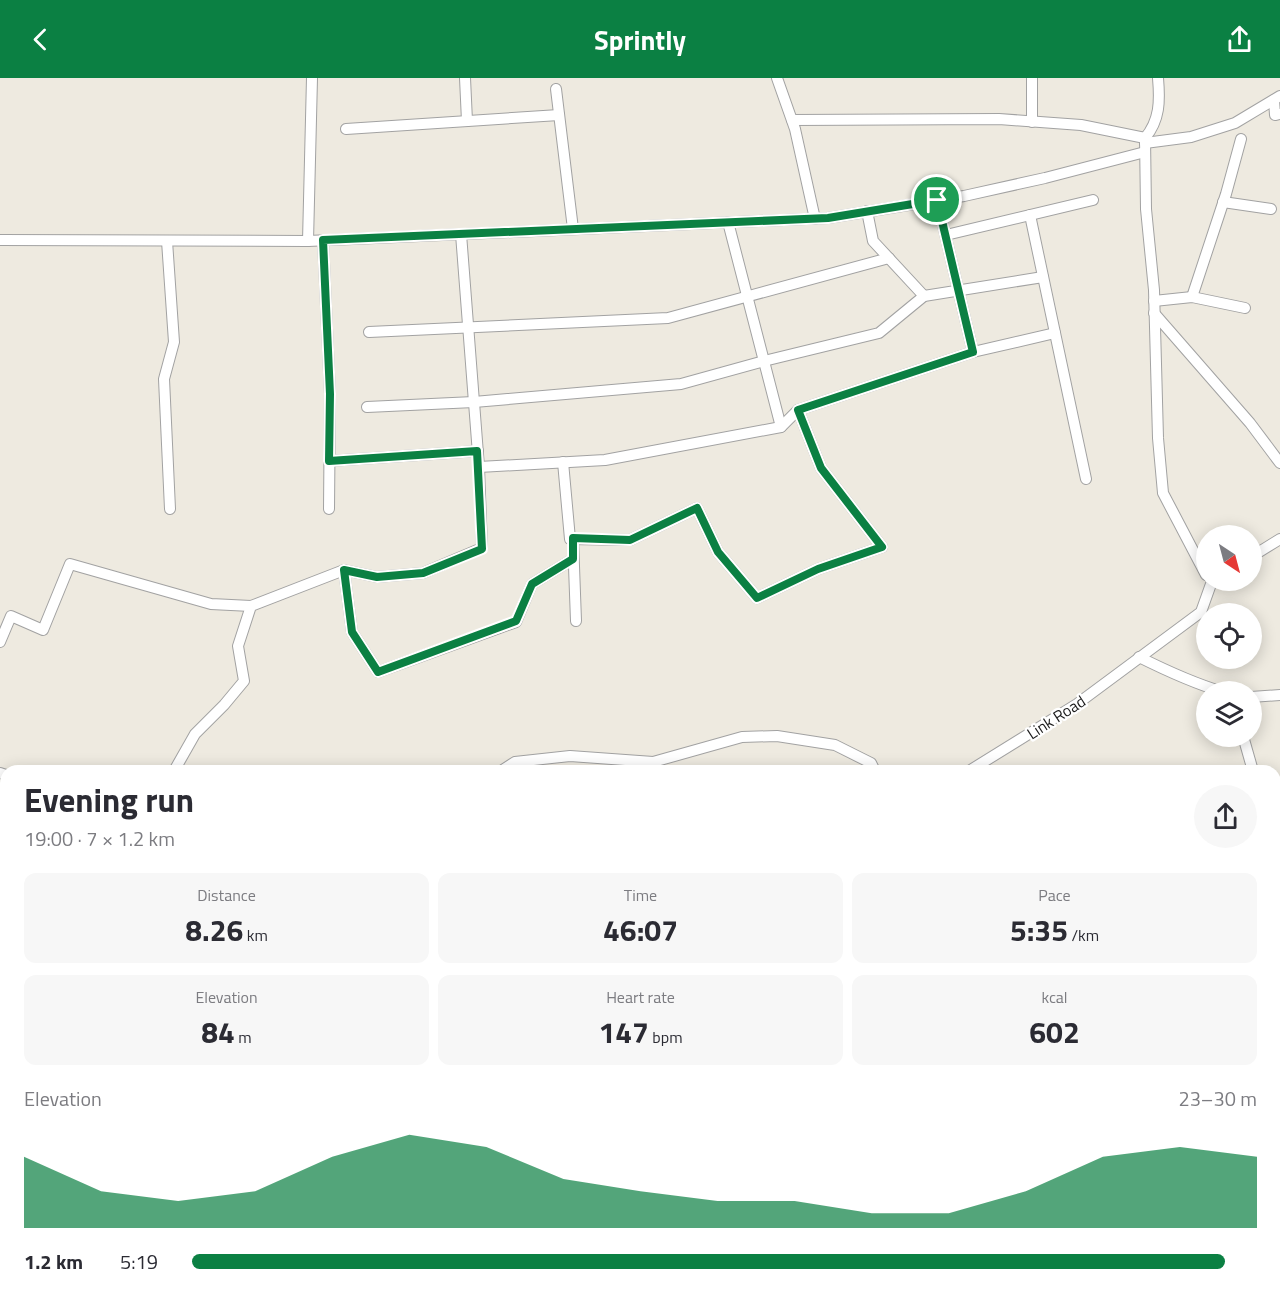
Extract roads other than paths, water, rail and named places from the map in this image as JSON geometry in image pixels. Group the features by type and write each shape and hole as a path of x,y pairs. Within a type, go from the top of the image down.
{"street":[{"path":"308,241 312,78"},
{"path":"465,78 467,122"},
{"path":"777,78 792,120 815,219"},
{"path":"1032,78 1032,122"},
{"path":"1158,78 1160,103 1145,145 1146,209 1154,301 1158,438 1163,493 1196,554"},
{"path":"556,89 573,229"},
{"path":"0,240 308,241 815,219 937,200 1045,178 1145,145 1191,137 1235,123 1277,98"},
{"path":"1277,98 1275,115 1280,114"},
{"path":"346,129 559,116"},
{"path":"792,120 999,120 1081,125 1145,145"},
{"path":"1192,297 1241,140"},
{"path":"937,200 973,352"},
{"path":"946,235 1093,200"},
{"path":"1223,202 1271,209"},
{"path":"867,212 873,241 924,296"},
{"path":"1030,215 1086,479"},
{"path":"728,222 781,427"},
{"path":"0,642 5,615 43,630 70,564 211,604 251,606 344,570 377,577 423,573 482,549 479,466 460,234"},
{"path":"323,240 330,394 329,509"},
{"path":"167,241 174,342 164,379 170,509"},
{"path":"369,332 668,318 889,258"},
{"path":"368,407 474,402 681,384 879,333 924,296 1043,276"},
{"path":"1154,301 1192,297 1245,308"},
{"path":"1154,313 1250,423 1280,463"},
{"path":"479,466 605,460 781,427 798,410 973,352 1055,333"},
{"path":"564,462 570,539 630,540 697,508 718,552 757,598 818,569 882,547 821,468 798,410"},
{"path":"329,461 477,451"},
{"path":"573,538 576,621"},
{"path":"1262,550 1280,538"},
{"path":"344,570 352,632 378,672 516,621 532,584 573,559"},
{"name":"Link Road","path":"979,765 1077,704 1202,612 1207,591"},
{"path":"177,765 195,734 244,681 238,646 251,606"},
{"path":"1139,657 1196,684"},
{"path":"1262,696 1280,695"},
{"path":"510,765 515,762 570,756 653,762 742,737 777,736 835,745 872,765"},
{"path":"1246,747 1250,765"},
{"path":"992,765 993,757"}]}
